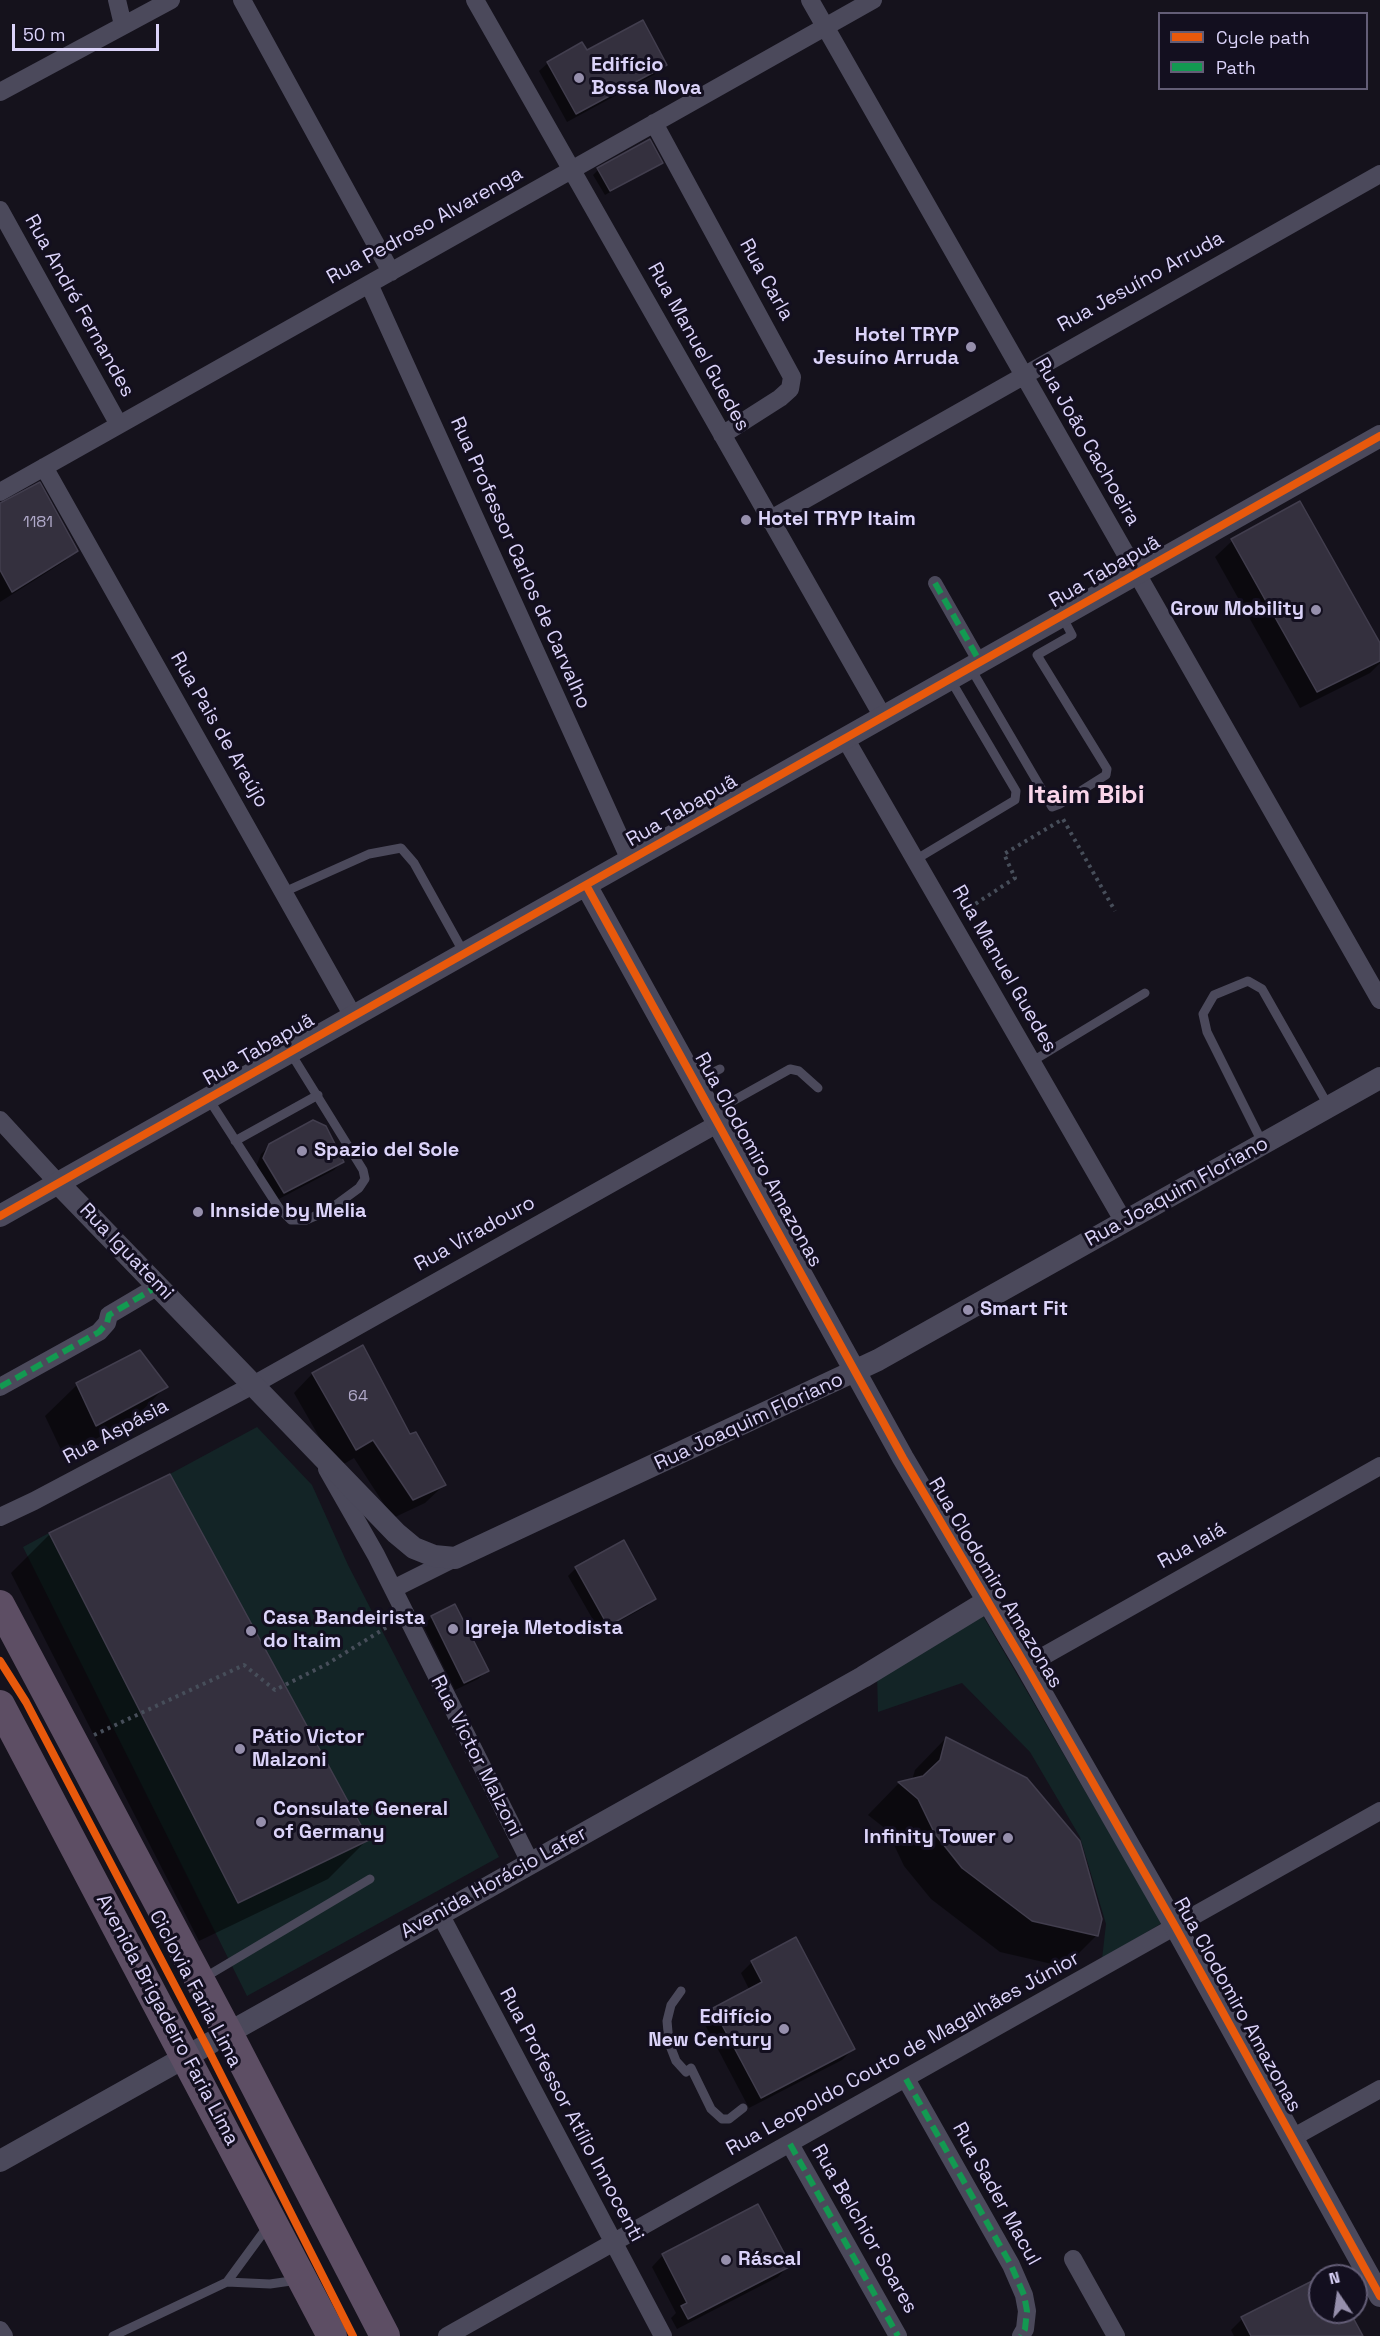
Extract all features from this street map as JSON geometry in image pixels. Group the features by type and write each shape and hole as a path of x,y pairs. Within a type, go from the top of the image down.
{"highway":[{"path":"0,1605 228,2033 385,2336"},
{"name":"Avenida Brigadeiro Faria Lima","path":"0,1705 332,2336"}],"street":[{"path":"117,0 123,26"},
{"path":"0,92 171,0"},
{"path":"242,0 391,272"},
{"name":"Rua Manuel Guedes","path":"475,0 883,717"},
{"name":"Rua João Cachoeira","path":"810,0 1021,375 1137,573 1380,1000"},
{"name":"Rua Pedroso Alvarenga","path":"0,492 873,0"},
{"name":"Rua Carla","path":"654,123 792,377 790,389 780,398 722,435"},
{"name":"Rua Jesuíno Arruda","path":"769,520 1021,375 1380,174"},
{"name":"Rua André Fernandes","path":"0,210 119,425"},
{"name":"Rua Professor Carlos de Carvalho","path":"369,284 630,860"},
{"name":"Rua Tabapuã","path":"0,1216 1380,436"},
{"name":"Rua Pais de Araújo","path":"44,467 353,1016"},
{"path":"935,583 975,665"},
{"name":"Rua Manuel Guedes","path":"845,738 1124,1222"},
{"name":"Rua Clodomiro Amazonas","path":"586,885 856,1371 986,1602 1026,1666 1174,1926 1380,2296"},
{"name":"Rua Joaquim Floriano","path":"393,1589 856,1371 1380,1078"},
{"name":"Rua Viradouro","path":"253,1385 716,1117"},
{"name":"Rua Iguatemi","path":"0,1120 253,1385"},
{"path":"0,1387 99,1332 107,1323 110,1315 158,1286"},
{"name":"Rua Victor Malzoni","path":"253,1385 320,1457 414,1548 434,1556 455,1558"},
{"name":"Rua Aspásia","path":"0,1517 253,1385"},
{"name":"Rua Victor Malzoni","path":"320,1457 393,1589 531,1864"},
{"name":"Rua Iaiá","path":"1026,1666 1380,1466"},
{"name":"Avenida Horácio Lafer","path":"0,2161 863,1677 986,1602"},
{"name":"Rua Leopoldo Couto de Magalhães Júnior","path":"447,2336 1380,1811"},
{"name":"Rua Professor Atílio Innocenti","path":"440,1914 663,2336"},
{"name":"Rua Sader Macul","path":"906,2079 1011,2265 1028,2311 1025,2329 1021,2336"},
{"path":"1292,2138 1380,2089"},
{"name":"Rua Belchior Soares","path":"790,2144 898,2336"},
{"path":"1073,2259 1116,2336"},
{"path":"0,2330 4,2336"}],"lane":[{"path":"975,665 1052,807 1060,804 1107,775 1107,769 1037,655 1072,635 1062,615"},
{"path":"915,860 1015,800 1016,791 950,679"},
{"path":"284,892 369,854 401,848 414,863 464,953"},
{"path":"1263,1144 1207,1032 1203,1014 1214,995 1248,981 1262,989 1329,1107"},
{"path":"1031,1062 1145,993"},
{"path":"208,1098 279,1209 291,1220 306,1220 329,1210 359,1188 365,1179 363,1170 290,1052"},
{"path":"696,1081 720,1069"},
{"path":"716,1117 790,1069 799,1071 818,1088"},
{"path":"235,1141 318,1095"},
{"path":"200,1980 370,1879"},
{"path":"681,1991 671,2005 667,2021 669,2043 676,2061 686,2072 691,2068 711,2109 722,2119 729,2118 743,2108"},
{"path":"227,2282 272,2220"},
{"path":"113,2336 227,2282 270,2284 303,2280"}],"path":[{"path":"950,921 1016,878 1004,854 1063,819 1115,911"},
{"path":"75,1744 244,1665 275,1690 327,1664 406,1615"}],"shaded area":[{"path":"257,1427 312,1485 348,1565 499,1857 247,1996 23,1547 49,1533 238,1903 369,1840 170,1474"},
{"path":"983,1616 1162,1923 1102,1959 1106,1924 1080,1837 1030,1752 962,1683 878,1712 877,1674"}],"building":[{"path":"643,20 667,65 576,114 547,62 582,42 587,50"},
{"path":"650,139 663,163 610,191 597,168"},
{"path":"40,482 78,551 12,592 0,570 0,503"},
{"name":"Grow Mobility","path":"1300,501 1380,643 1380,661 1317,692 1231,539"},
{"name":"Spazio del Sole","path":"313,1120 326,1126 344,1162 284,1193 263,1158 269,1144"},
{"path":"363,1345 410,1434 416,1432 446,1485 413,1500 373,1440 356,1450 312,1373"},
{"path":"140,1350 168,1387 96,1426 76,1383"},
{"name":"Pátio Victor Malzoni","path":"170,1474 369,1840 238,1903 49,1533"},
{"path":"624,1540 656,1599 608,1626 575,1567"},
{"path":"455,1604 489,1671 464,1683 431,1616"},
{"name":"Infinity Tower","path":"946,1737 1027,1778 1080,1841 1102,1919 1098,1936 1032,1921 962,1868 935,1834 918,1799 898,1782 923,1776 940,1760"},
{"name":"Edifício New Century","path":"796,1937 855,2049 761,2098 713,2008 762,1982 751,1961"},
{"name":"Ráscal","path":"758,2204 791,2266 688,2319 681,2306 687,2303 662,2254"},
{"path":"1308,2283 1308,2324 1356,2324 1363,2336 1251,2336 1241,2317"}],"marked path":[{"path":"935,583 980,662"},
{"path":"0,1387 99,1332 107,1323 109,1315 158,1286"},
{"path":"906,2079 1011,2265 1024,2295 1027,2311 1025,2329 1021,2336"},
{"path":"790,2144 898,2336"}],"cycle path":[{"path":"0,1216 1380,436"},
{"path":"586,885 903,1458 1026,1666 1175,1926 1380,2296"},
{"name":"Ciclovia Faria Lima","path":"0,1661 26,1702 206,2045 353,2336"}],"place":[{"name":"Edifício Bossa Nova","path":"579,78"},
{"name":"Hotel TRYP Jesuíno Arruda","path":"971,347"},
{"name":"Hotel TRYP Itaim","path":"746,520"},
{"name":"Grow Mobility","path":"1316,610"},
{"name":"Spazio del Sole","path":"302,1151"},
{"name":"Innside by Melia","path":"198,1212"},
{"name":"Smart Fit","path":"968,1310"},
{"name":"Igreja Metodista","path":"453,1629"},
{"name":"Casa Bandeirista do Itaim","path":"251,1631"},
{"name":"Pátio Victor Malzoni","path":"240,1749"},
{"name":"Consulate General of Germany","path":"261,1822"},
{"name":"Infinity Tower","path":"1008,1838"},
{"name":"Edifício New Century","path":"784,2029"},
{"name":"Ráscal","path":"726,2260"}],"district":[{"name":"Itaim Bibi","path":"1086,796"}]}
